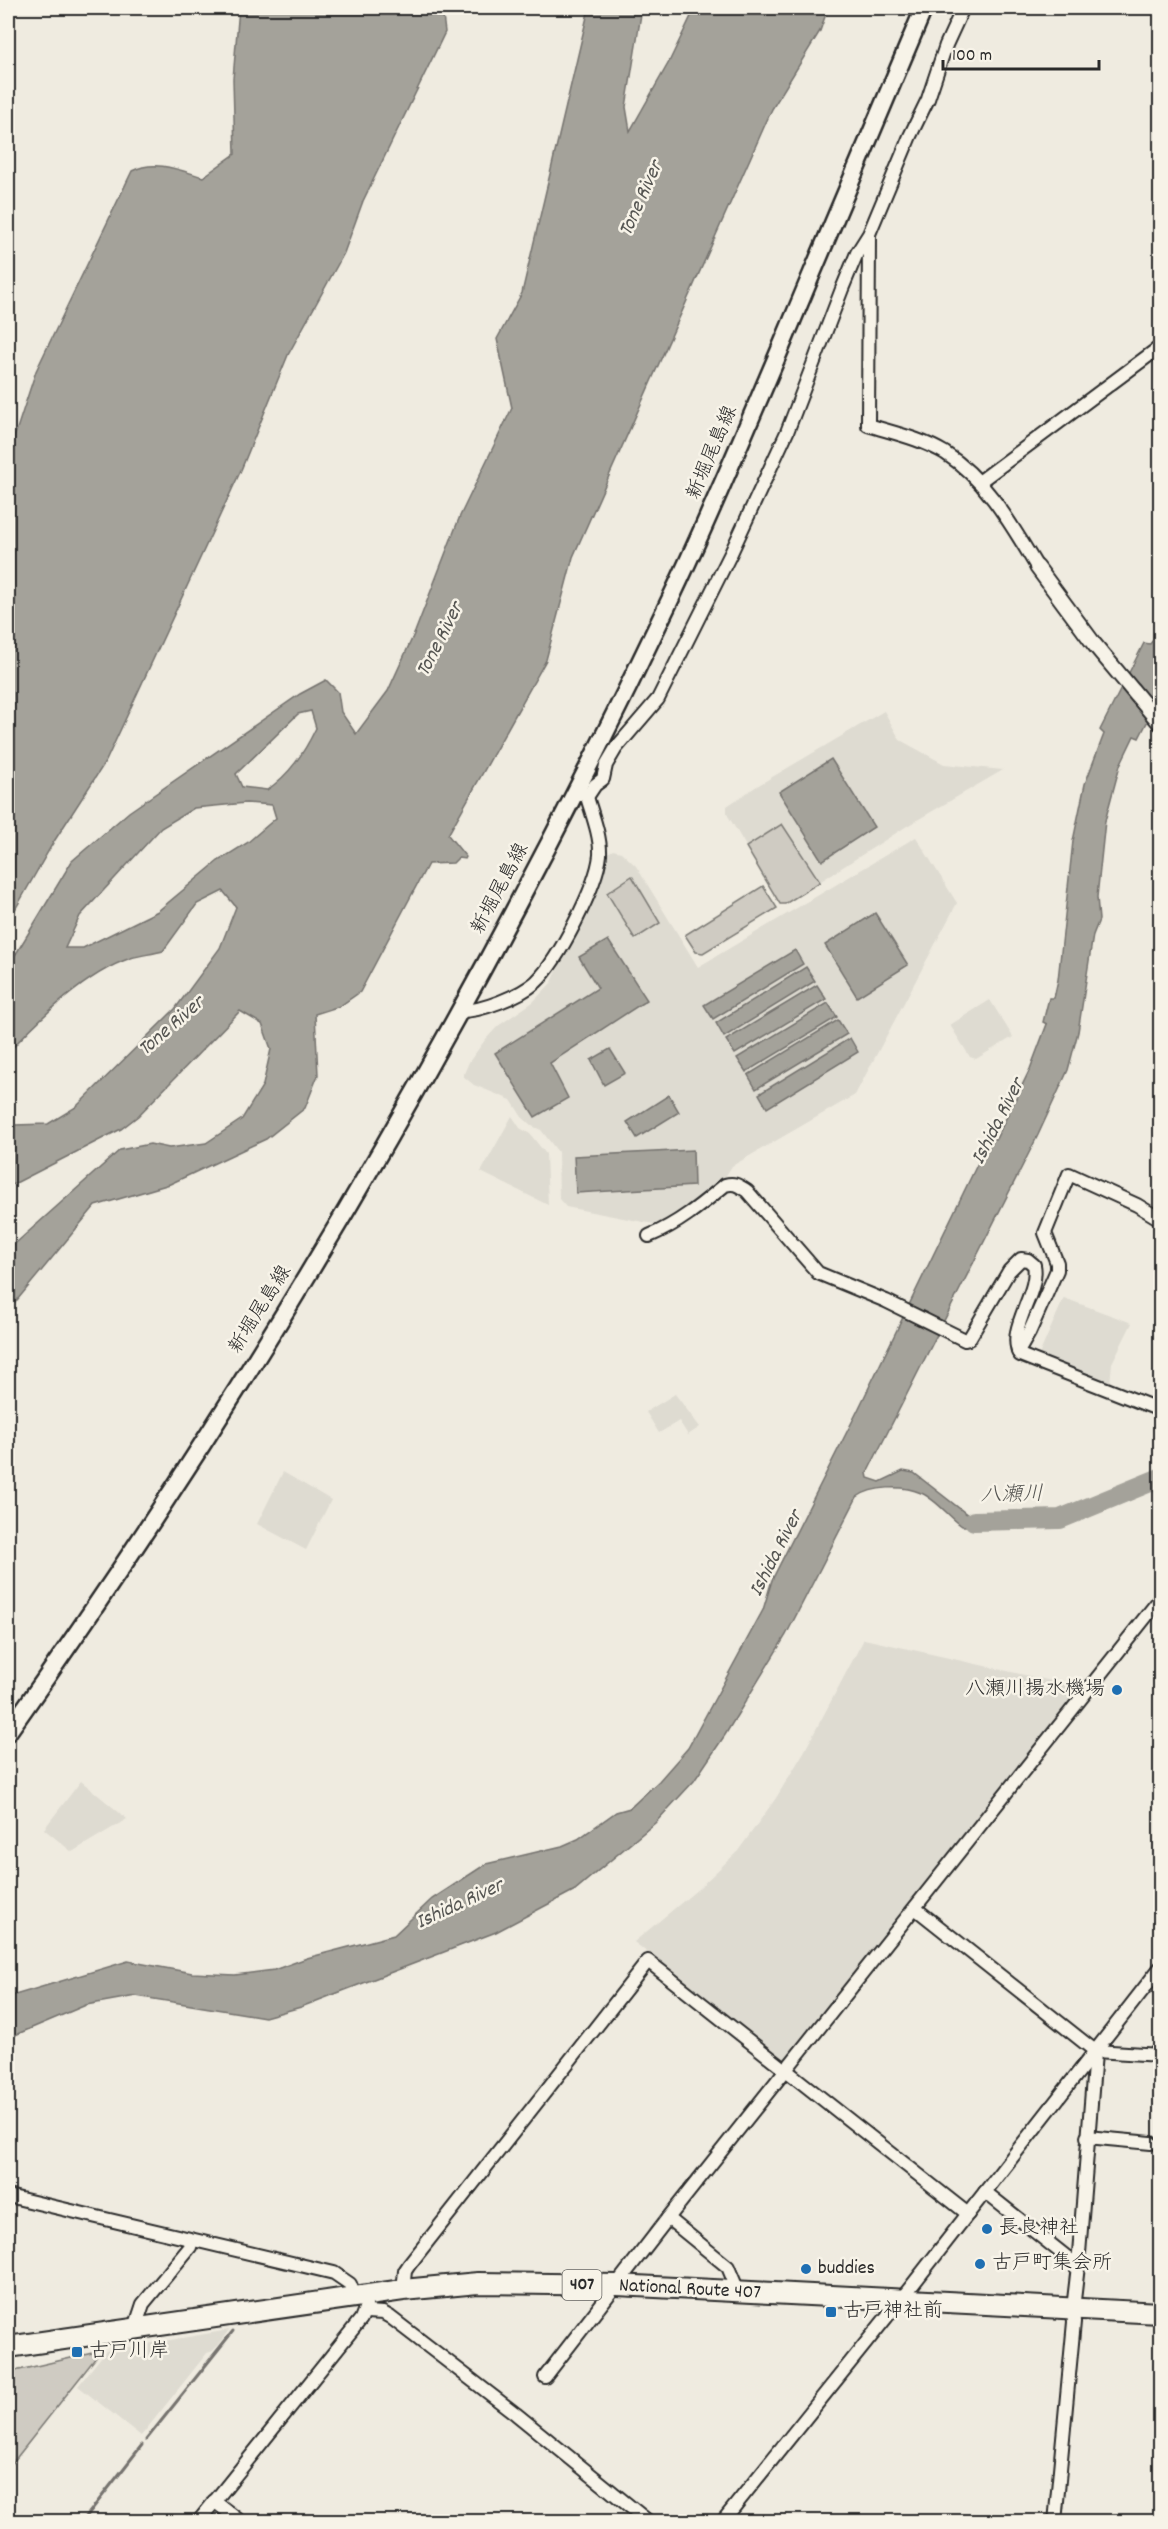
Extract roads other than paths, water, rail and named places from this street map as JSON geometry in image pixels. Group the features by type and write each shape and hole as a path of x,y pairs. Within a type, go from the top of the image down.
{"highway":[{"name":"National Route 407","path":"8,2347 135,2328 362,2301 403,2290 478,2283 617,2285 1161,2313"}],"main road":[{"name":"新堀尾島線","path":"8,1732 103,1593 233,1395 343,1215 581,794 709,515 924,8"}],"street":[{"path":"459,1011 478,1009 520,992 533,984 543,974 564,940 596,877 600,853 581,794 603,779 606,765 616,748 658,699 677,663 788,432 845,280 857,253 869,234 909,136 928,99 946,45 963,8"},
{"path":"869,234 868,425 922,442 946,454 979,482 1009,521 1037,567 1105,657 1161,723"},
{"path":"979,482 1161,347"},
{"path":"1018,1352 1055,1278 1058,1263 1045,1233 1069,1174 1137,1205 1161,1219"},
{"path":"649,1236 678,1222 725,1185 732,1183 747,1191 818,1273 894,1306 961,1340 969,1339 1009,1271 1021,1259 1028,1260 1034,1265 1035,1278 1018,1330 1018,1352 1026,1359 1161,1410"},
{"path":"545,2377 668,2218 1161,1599"},
{"path":"915,1908 1095,2051 1161,2055"},
{"path":"403,2290 403,2277 409,2265 648,1961 968,2214"},
{"path":"722,2522 1161,1968"},
{"path":"1055,2522 1074,2322 1072,2308 1078,2266 1095,2051"},
{"path":"1087,2137 1150,2143"},
{"path":"985,2192 1078,2266"},
{"path":"8,2196 334,2273 350,2284 362,2301 390,2317 516,2414 649,2522"},
{"path":"668,2218 728,2267 739,2293"},
{"path":"135,2328 143,2304 190,2247 192,2240"},
{"path":"198,2522 362,2301"},
{"path":"214,2501 241,2522"}],"water":[{"path":"239,8 442,8 445,32 363,201 344,253 288,355 241,470 106,761 53,843 8,922 8,456 36,371 132,171 159,166 203,177 235,154 233,79"},
{"name":"Tone River","path":"589,8 642,8 626,107 630,131 669,62 695,8 828,8 820,31 772,109 573,557 546,660 448,835 466,857 465,859 458,858 453,863 428,864 360,992 340,1006 315,1014 318,1075 305,1108 266,1139 170,1184 95,1206 8,1311 8,1250 120,1150 150,1144 169,1148 206,1143 242,1119 263,1085 271,1049 262,1024 240,1011 138,1116 121,1129 8,1187 8,1131 14,1125 48,1124 76,1107 175,1009 220,948 236,907 223,891 197,904 163,951 131,958 98,974 48,1012 8,1053 8,967 72,861 129,812 300,694 326,680 338,692 341,712 356,734 388,691 415,632 460,516 512,408 497,339 522,293","holes":["311,711 316,728 307,746 289,770 267,790 242,787 236,774 298,714","246,803 272,805 276,818 247,843 218,861 158,911 83,948 65,948 80,916 161,828 194,808"]},
{"name":"Ishida River","path":"1160,631 1160,687 1158,692 1160,697 1139,738 1134,736 1120,765 1105,821 1097,897 1099,920 1093,935 1078,1032 1068,1070 1038,1135 867,1473 868,1478 880,1482 903,1471 914,1473 968,1515 985,1516 1007,1525 962,1526 927,1496 914,1490 879,1489 857,1497 786,1635 694,1781 655,1823 575,1890 496,1932 301,2007 265,2017 136,1996 86,2005 8,2038 8,1997 128,1961 192,1973 235,1975 274,1970 307,1958 394,1935 432,1899 486,1864 562,1846 578,1839 616,1812 630,1808 659,1781 688,1748 763,1610 772,1580 858,1410 990,1138 996,1139 1030,1069 1047,1024 1043,1022 1049,998 1054,998 1058,980 1073,841 1085,784 1104,734 1100,730 1144,643 1150,644"},
{"path":"831,759 874,827 822,861 779,792"},
{"path":"875,913 908,965 857,997 825,945"},
{"path":"608,940 647,1000 550,1063 568,1098 535,1117 495,1053 598,988 579,957"},
{"path":"795,950 803,964 713,1019 704,1005"},
{"path":"806,967 815,981 724,1037 716,1023"},
{"path":"817,985 826,999 735,1054 726,1040"},
{"path":"828,1003 837,1017 746,1072 737,1058"},
{"path":"838,1020 847,1034 756,1089 748,1075"},
{"path":"850,1038 858,1052 767,1108 759,1094"},
{"path":"610,1049 625,1073 604,1085 591,1060"},
{"path":"669,1095 679,1112 637,1138 627,1122"},
{"path":"693,1150 694,1186 576,1193 574,1156"}],"waterway":[{"name":"八瀬川","path":"974,1521 1060,1519 1160,1478"},
{"path":"146,2440 233,2331"},
{"path":"82,2522 142,2445"}],"place":[{"name":"八瀬川揚水機場","path":"1117,1690"},
{"name":"長良神社","path":"987,2229"},
{"name":"古戸町集会所","path":"980,2264"},
{"name":"buddies","path":"806,2269"},
{"name":"古戸神社前","path":"831,2312"},
{"name":"古戸川岸","path":"77,2352"}]}
